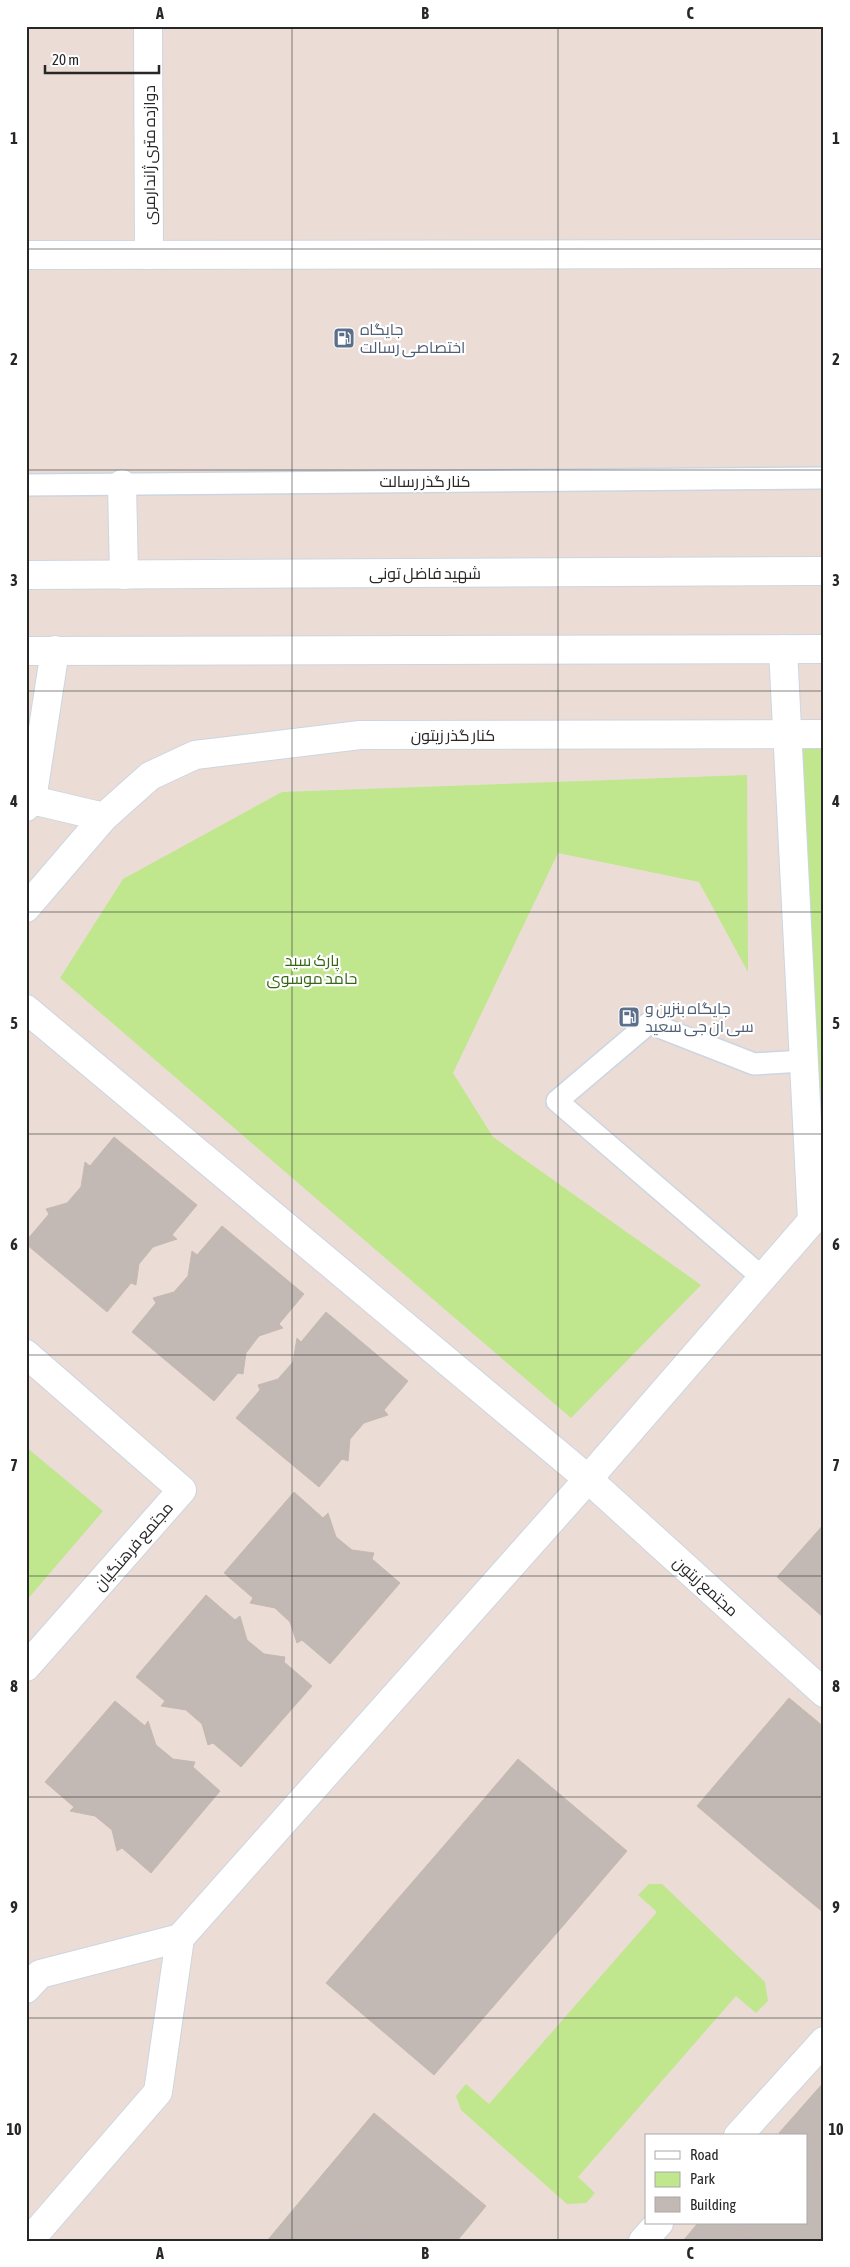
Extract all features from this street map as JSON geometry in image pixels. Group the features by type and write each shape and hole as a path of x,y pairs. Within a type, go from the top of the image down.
{"main road":[{"name":"دوازده متری ژاندارمری","path":"148,26 149,254"},
{"path":"26,254 824,254"},
{"path":"122,484 124,575"},
{"name":"شهید فاضل تونی","path":"26,575 824,571"},
{"path":"30,2241 158,2092 180,1938 588,1480 818,1214 804,1061 783,649"},
{"path":"26,650 824,649"},
{"path":"55,650 35,715 29,803 104,817"},
{"name":"کنار گذر زیتون","path":"26,908 104,817 150,776 195,755 360,735 824,734"},
{"name":"مجتمع زیتون","path":"26,1008 588,1480 824,1693"},
{"name":"مجتمع فرهنگیان","path":"26,1354 182,1490 26,1667"},
{"path":"26,1989 40,1974 180,1938"},
{"path":"740,2134 824,2040"},
{"path":"643,2241 658,2224"}],"lane":[{"name":"کنار گذر رسالت","path":"26,485 824,478"},
{"path":"763,1278 557,1101 649,1023 754,1064 804,1061"}],"green space":[{"path":"786,734 824,734 824,1207"},
{"name":"پارک سید حامد موسوی","path":"747,775 748,972 699,882 558,853 453,1073 493,1137 701,1285 571,1418 60,978 123,879 282,792"},
{"path":"26,1447 103,1511 26,1601"},
{"path":"649,1884 662,1884 765,1982 768,2001 756,2013 736,1996 578,2177 595,2193 586,2203 567,2204 461,2110 456,2096 466,2084 489,2104 657,1912 638,1895"}],"building":[{"path":"114,1137 197,1205 172,1235 177,1239 153,1247 139,1264 136,1285 131,1283 107,1312 26,1244 26,1241 49,1214 46,1209 67,1203 81,1187 85,1162 90,1166"},
{"path":"222,1226 304,1294 279,1324 283,1328 259,1336 246,1353 243,1374 238,1373 214,1401 132,1332 156,1303 153,1298 174,1292 188,1276 192,1251 197,1255"},
{"path":"326,1312 408,1381 384,1410 388,1415 364,1423 350,1439 348,1461 342,1459 319,1487 236,1418 260,1390 258,1385 278,1379 293,1362 297,1338 301,1342"},
{"path":"294,1492 323,1518 328,1513 336,1537 352,1550 374,1553 372,1559 400,1583 330,1664 302,1640 297,1643 290,1622 275,1608 250,1603 253,1598 224,1573"},
{"path":"824,1524 824,1618 777,1577"},
{"path":"206,1595 235,1620 240,1616 247,1640 264,1654 285,1657 284,1662 312,1686 241,1767 213,1743 208,1745 202,1724 186,1710 161,1706 165,1701 136,1677"},
{"path":"789,1698 824,1727 824,1795 765,1864 697,1806"},
{"path":"115,1701 145,1726 148,1721 156,1745 173,1759 195,1762 193,1767 220,1791 151,1873 122,1848 117,1851 112,1830 95,1816 70,1811 74,1807 45,1782"},
{"path":"518,1759 627,1851 562,1927 454,1834"},
{"path":"824,1795 824,1913 765,1864"},
{"path":"454,1834 562,1927 498,2001 390,1908"},
{"path":"390,1908 498,2001 434,2075 326,1983"},
{"path":"824,2082 824,2173 808,2159 808,2134 779,2133"},
{"path":"374,2113 486,2206 457,2241 376,2241 312,2187"},
{"path":"808,2159 824,2173 824,2241 753,2241 735,2224 808,2224"},
{"path":"312,2187 376,2241 267,2241"},
{"path":"697,2224 735,2224 753,2241 683,2241"}],"place":[{"name":"جایگاه اختصاصی رسالت","path":"344,338"},
{"name":"جایگاه بنزین و سی ان جی سعید","path":"629,1017"}]}
